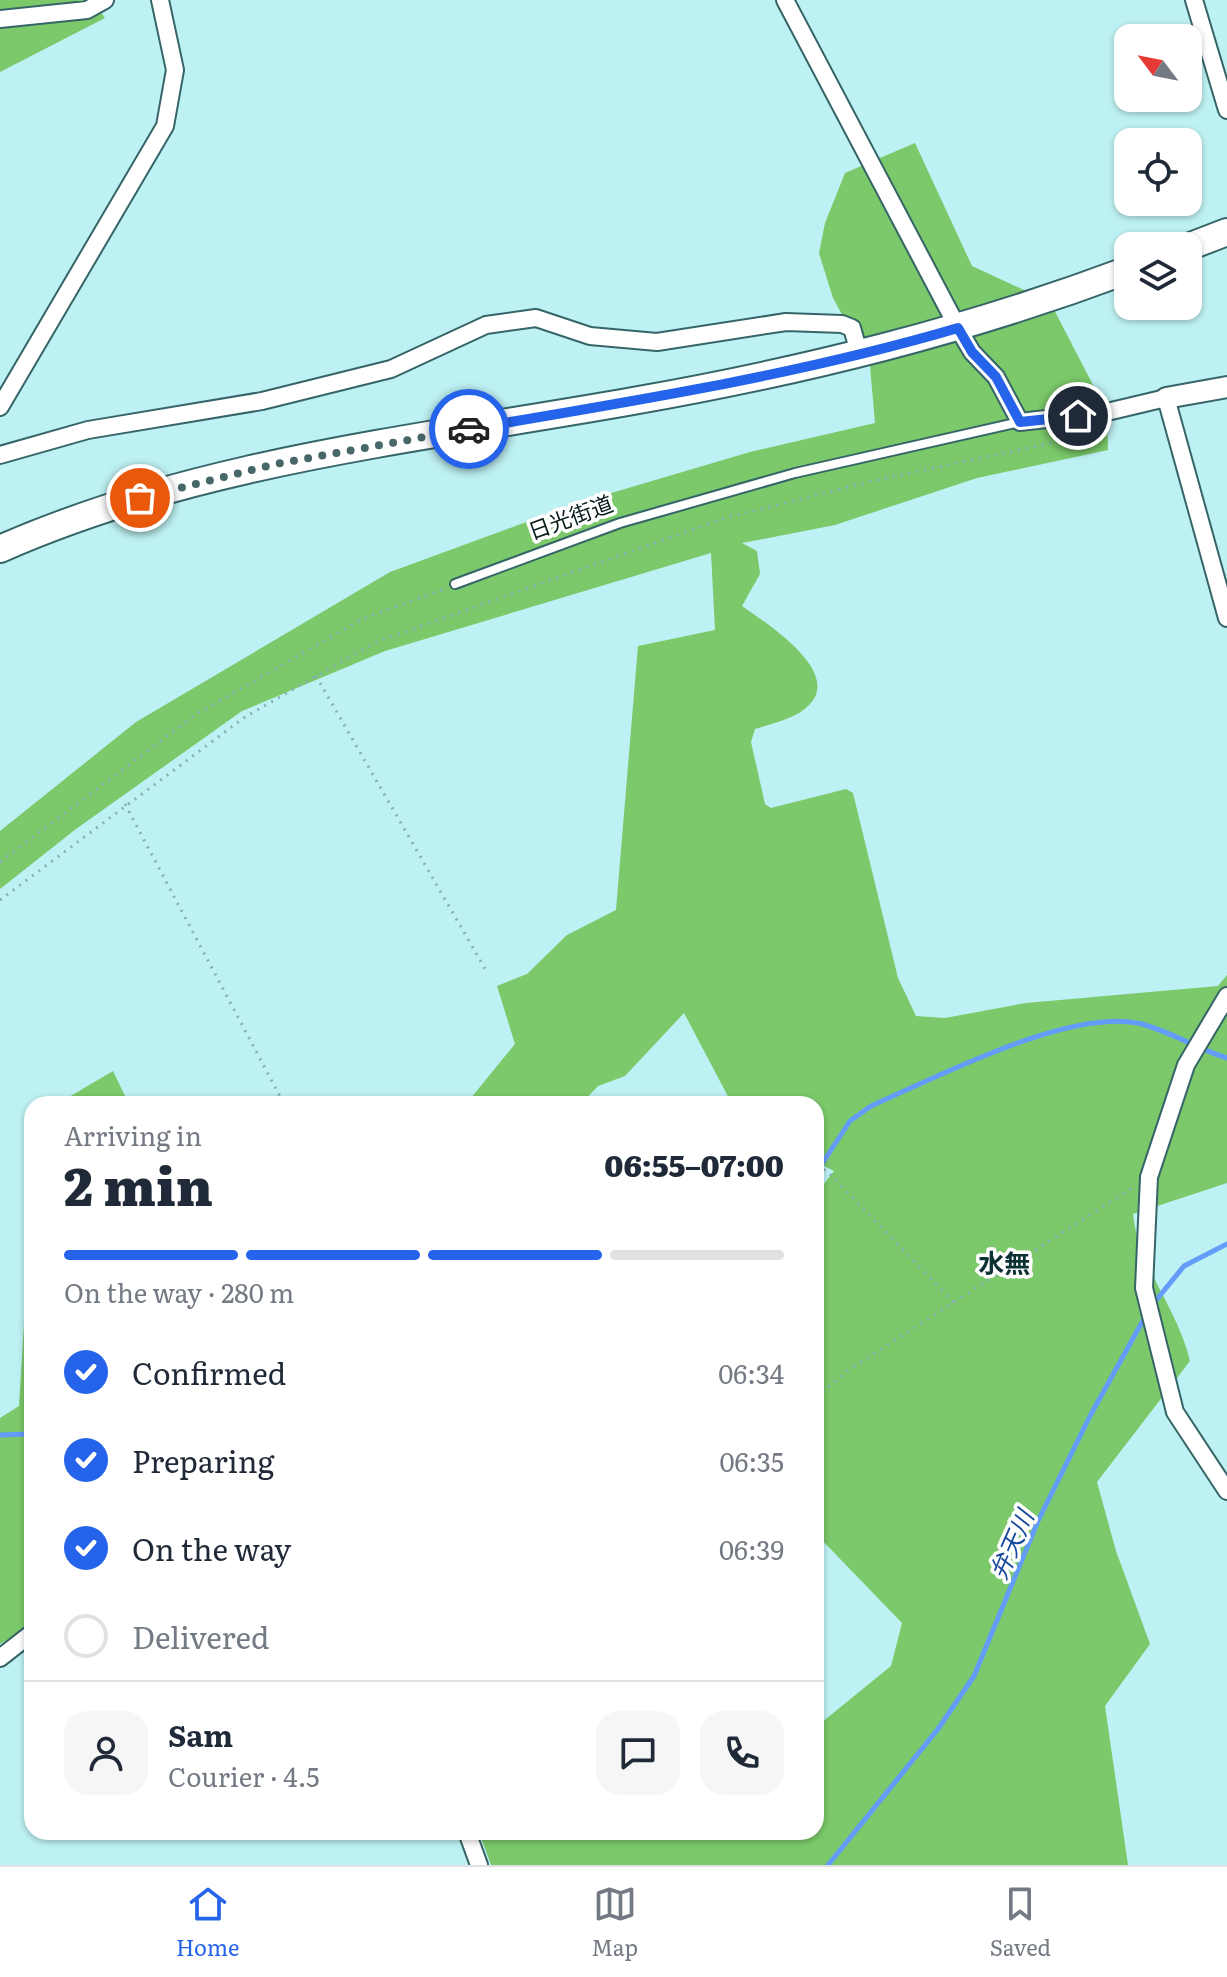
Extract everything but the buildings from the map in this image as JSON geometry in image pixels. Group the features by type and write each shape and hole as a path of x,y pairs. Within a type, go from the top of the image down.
{"highway":[{"path":"1202,242 1227,232"},
{"path":"0,549 92,513 164,491 276,464 689,391 860,356 958,328 1114,275"}],"street":[{"path":"0,19 87,10 105,0"},
{"path":"0,407 165,126 175,70 160,0"},
{"path":"785,0 958,328 972,352 996,377 1020,422"},
{"path":"1194,0 1227,110"},
{"path":"0,455 88,430 262,401 391,369 486,325 536,318 590,336 657,342 786,322 842,324 852,328 860,356"},
{"name":"日光街道","path":"1020,422 1107,412 1227,387"},
{"path":"1166,398 1221,577 1227,618"},
{"path":"1227,996 1186,1065 1149,1177 1144,1288 1175,1412 1227,1491"},
{"path":"0,1658 24,1639"},
{"path":"470,1840 479,1865"}],"lane":[{"name":"日光街道","path":"455,584 620,523 781,477 1020,422"}],"path":[{"path":"0,900 245,717 374,643 725,518 872,481 1066,440 1107,412"},
{"path":"0,862 195,715 362,619 455,584"},
{"path":"316,676 487,972"},
{"path":"125,804 280,1096"},
{"path":"824,1170 955,1305"},
{"path":"824,1390 850,1369 955,1305 1149,1177"}],"green space":[{"path":"0,0 92,0 105,18 0,72"},
{"path":"915,143 972,266 1050,302 1107,412 1108,450 977,478 835,525 742,543 757,551 760,574 742,606 800,652 812,668 817,683 815,697 802,711 755,729 751,742 765,804 771,808 846,789 853,793 898,978 916,1016 945,1018 1026,1003 1218,986 1227,975 1227,1183 1133,1214 1142,1252 1177,1323 1190,1361 1097,1482 1116,1551 1150,1644 1105,1706 1128,1865 491,1865 482,1840 824,1840 824,1720 891,1666 902,1623 824,1542 824,1184 834,1171 824,1166 824,1096 728,1096 684,1013 625,1076 598,1086 589,1096 473,1096 515,1044 497,986 527,974 567,935 616,910 638,646 715,630 711,553 385,651 242,711 76,829 0,889 0,831 136,722 390,572 581,502 750,452 875,423 870,366 833,298 819,253 825,223 845,173"},
{"path":"113,1071 125,1096 71,1096"},
{"path":"24,1324 24,1630 0,1644 0,1418 19,1406"}],"waterway":[{"path":"824,1161 850,1121 871,1106 1005,1047 1043,1034 1113,1021 1142,1024 1227,1058"},
{"name":"弁天川","path":"1153,1304 1184,1266 1227,1244"},
{"name":"弁天川","path":"828,1865 938,1729 974,1676 1038,1521 1090,1416 1146,1315"},
{"path":"0,1435 24,1434"}],"way so far":[{"path":"140,498 276,464 469,429"}],"district":[{"name":"水無","path":"1004,1261"}],"route":[{"path":"469,429 762,378 860,356 958,328 972,352 996,377 1020,422 1078,416"}]}
